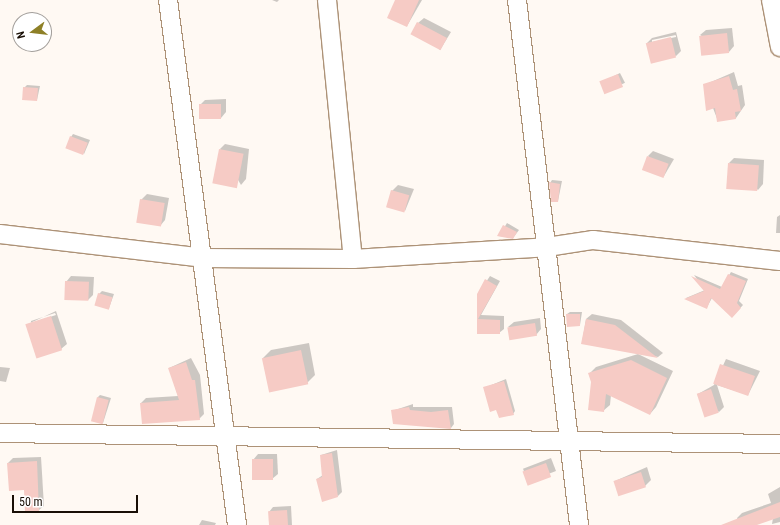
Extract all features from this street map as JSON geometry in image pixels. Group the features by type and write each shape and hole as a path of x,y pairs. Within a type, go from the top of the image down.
{"street":[{"path":"168,0 203,258 224,436 237,525"},
{"path":"327,0 353,259"},
{"path":"517,0 579,525"},
{"path":"771,0 780,47"},
{"path":"0,234 203,258 353,259 547,247 593,240 780,261"},
{"path":"0,433 780,444"}],"building":[{"path":"395,0 419,0 407,27 387,18"},
{"path":"417,22 447,38 440,50 410,34"},
{"path":"727,33 729,53 701,56 699,36"},
{"path":"671,37 676,57 651,64 646,43"},
{"path":"618,74 623,87 604,94 599,81"},
{"path":"729,76 733,90 737,89 741,111 735,112 736,119 717,122 715,108 706,111 703,84"},
{"path":"23,87 38,88 37,101 22,100"},
{"path":"199,104 221,104 221,119 199,119"},
{"path":"70,136 88,143 83,155 65,148"},
{"path":"219,149 244,154 237,188 212,183"},
{"path":"647,156 669,164 663,178 642,170"},
{"path":"728,163 759,165 757,191 726,189"},
{"path":"549,182 560,184 558,202 551,202"},
{"path":"391,190 409,195 404,213 386,207"},
{"path":"140,199 165,203 161,227 136,223"},
{"path":"503,225 517,232 513,239 497,236"},
{"path":"728,274 746,281 737,303 741,308 732,318 711,298 707,309 684,299 704,291 691,276 720,289"},
{"path":"485,279 497,286 478,319 500,320 500,334 477,334 477,294"},
{"path":"65,281 89,282 88,301 64,300"},
{"path":"98,293 112,297 109,310 94,305"},
{"path":"566,314 580,314 580,326 567,327"},
{"path":"51,316 62,350 36,359 25,324"},
{"path":"586,319 615,325 658,358 581,344"},
{"path":"535,323 537,336 509,340 507,327"},
{"path":"301,350 308,384 269,393 262,358"},
{"path":"631,360 667,378 650,415 606,394 604,412 588,410 591,382 588,373"},
{"path":"186,362 192,380 195,380 200,420 142,424 140,403 179,400 168,368"},
{"path":"720,364 755,376 748,396 713,384"},
{"path":"504,381 514,415 499,418 496,410 490,412 483,387"},
{"path":"711,389 719,413 704,417 697,394"},
{"path":"97,397 109,400 103,424 91,421"},
{"path":"409,407 410,410 431,412 448,410 451,429 393,424 391,410"},
{"path":"332,453 338,497 322,502 316,479 322,477 320,455"},
{"path":"252,459 273,459 273,480 252,480"},
{"path":"37,461 39,511 25,512 24,490 9,491 7,463"},
{"path":"546,463 551,477 528,486 523,472"},
{"path":"641,472 646,487 618,496 613,481"},
{"path":"780,502 780,517 757,525 721,525"},
{"path":"287,510 288,525 269,525 268,511"}]}
